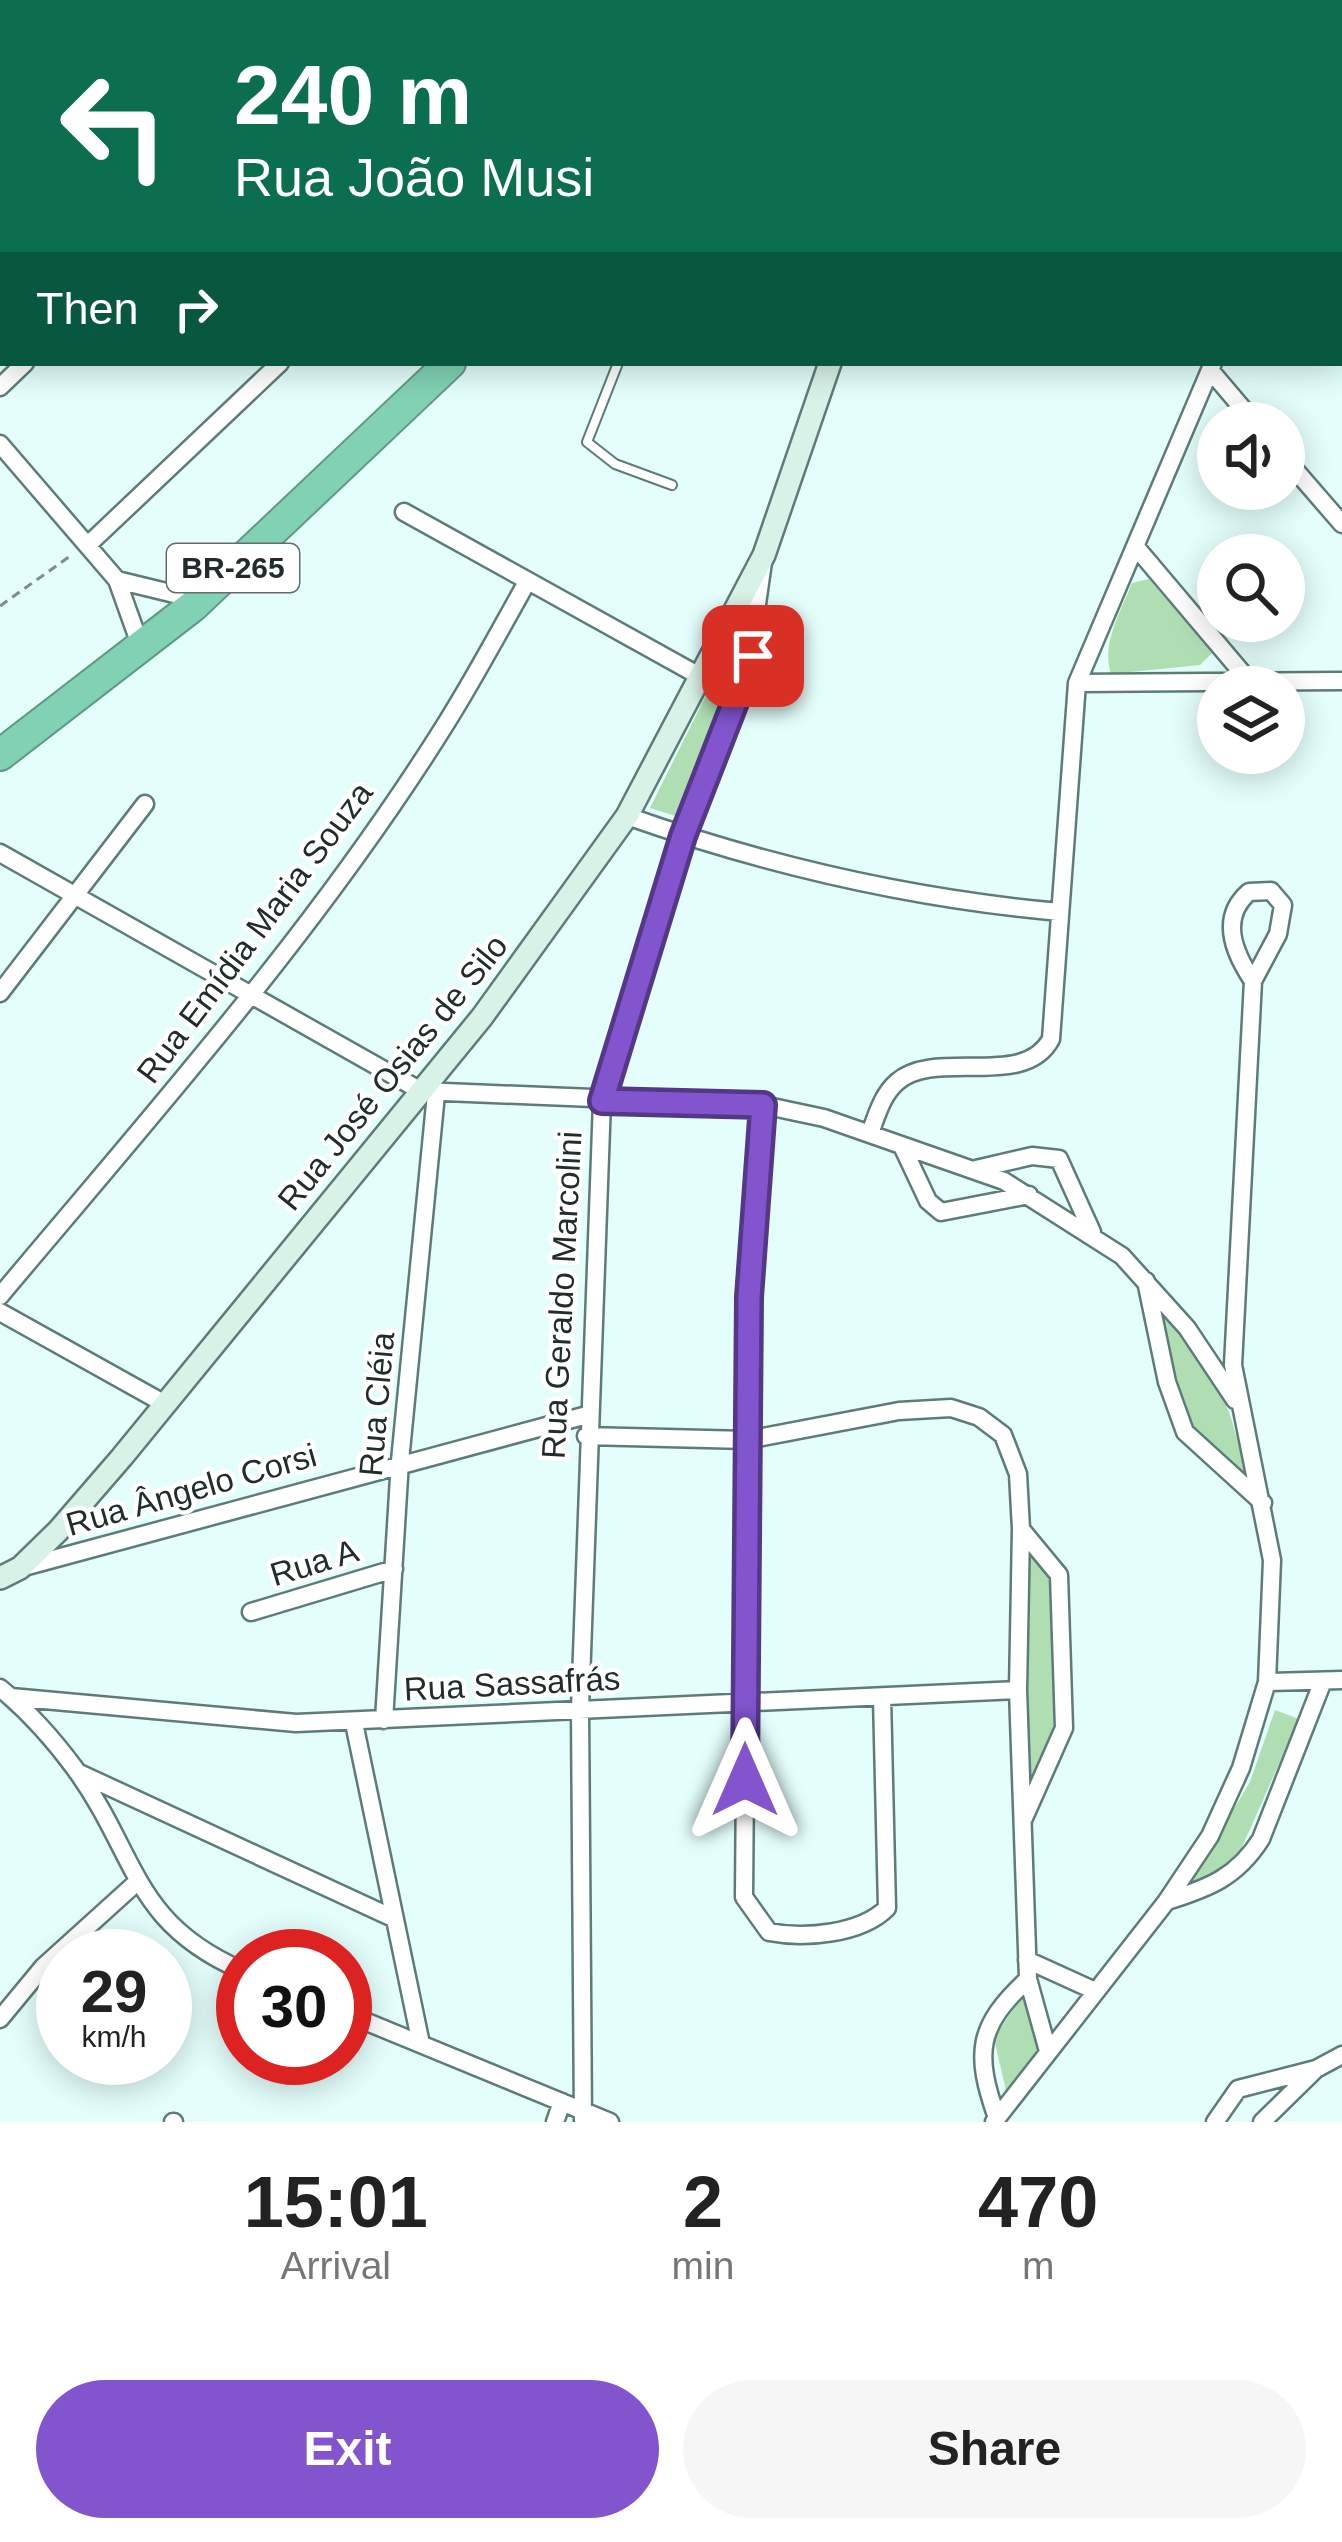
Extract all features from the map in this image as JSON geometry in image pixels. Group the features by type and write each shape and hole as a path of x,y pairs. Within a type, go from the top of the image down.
{"highway":[{"name":"BR-265","path":"0,755 142,650 200,600 447,366"}],"street":[{"path":"90,543 277,366"},
{"name":"Rua Geraldo Marcolini","path":"582,2117 580,1709 586,1436 602,1101 683,836 746,681 760,616 764,555 829,366"},
{"path":"870,1133 885,1095 904,1076 1015,1062 1047,1047 1054,1026 1077,683 1212,367 1239,402"},
{"path":"0,444 90,543 117,580 142,650"},
{"path":"1305,481 1342,524"},
{"path":"404,512 703,678"},
{"path":"1135,546 1236,666"},
{"name":"Rua José Osias de Silo","path":"10,1573 164,1404 428,1092 627,816 764,555"},
{"path":"117,580 200,600"},
{"name":"Rua Emídia Maria Souza","path":"0,1297 250,995 445,726 527,582"},
{"path":"1305,681 1342,681"},
{"path":"1077,683 1197,682"},
{"path":"0,993 145,804"},
{"path":"627,816 683,836 948,902 1060,913"},
{"path":"0,853 428,1092 758,1104 870,1133 976,1169 1092,1233 1145,1280 1187,1328 1236,1401"},
{"path":"996,2120 1166,1901 1227,1805 1267,1682 1272,1560 1236,1401 1233,1320 1253,981 1281,926 1283,905 1271,891 1249,892 1233,916 1232,946 1253,981"},
{"name":"Rua Cléia","path":"384,1720 428,1092"},
{"path":"758,1104 749,1297 744,1897 761,1927 778,1934 861,1925 882,1913 890,1898 882,1697"},
{"path":"903,1148 928,1201 940,1212 1029,1195"},
{"path":"976,1169 1032,1156 1059,1160 1092,1233"},
{"path":"1145,1280 1167,1382 1186,1432 1263,1504"},
{"path":"0,1312 164,1404"},
{"path":"586,1436 747,1439 899,1411 951,1408 979,1417 1003,1435 1018,1474 1022,1529 1018,1690 1028,1979 1048,2050"},
{"name":"Rua Ângelo Corsi","path":"10,1573 400,1461 587,1414"},
{"path":"1022,1529 1059,1575 1064,1728 1060,1747 1024,1819"},
{"name":"Rua A","path":"251,1612 394,1569"},
{"path":"1166,1901 1210,1888 1247,1862 1332,1681 1267,1682"},
{"name":"Rua Sassafrás","path":"5,1693 232,1720 354,1723 1018,1690"},
{"path":"5,1693 77,1772 136,1882 181,1936 216,1956"},
{"path":"354,1723 422,2044"},
{"path":"77,1772 395,1919"},
{"path":"0,2019 43,1967 136,1882"},
{"path":"1028,1960 1093,1990"},
{"path":"996,2120 982,2042 1000,2005 1028,1979"},
{"path":"372,2024 562,2102 582,2117 610,2122"},
{"path":"1215,2122 1238,2089 1316,2069 1342,2056"},
{"path":"1262,2122 1316,2069"},
{"path":"555,2122 562,2102"}],"lane":[{"path":"618,366 587,442 615,464 672,485"}],"path":[{"path":"0,606 90,543"}],"green space":[{"path":"1149,579 1197,635 1197,642 1212,653 1200,665 1111,674 1110,639 1132,583"},
{"path":"745,617 754,621 743,669 685,819 650,808"},
{"path":"1158,1307 1192,1343 1216,1382 1233,1424 1244,1472 1205,1444 1188,1420"},
{"path":"1025,1545 1054,1581 1060,1738 1029,1788"},
{"path":"1275,1710 1299,1719 1234,1865 1188,1885 1250,1782"},
{"path":"1026,1989 1041,2045 1008,2099 994,2039"}],"route":[{"path":"745,1780 749,1297 763,1105 602,1101 683,836 753,656"}]}
